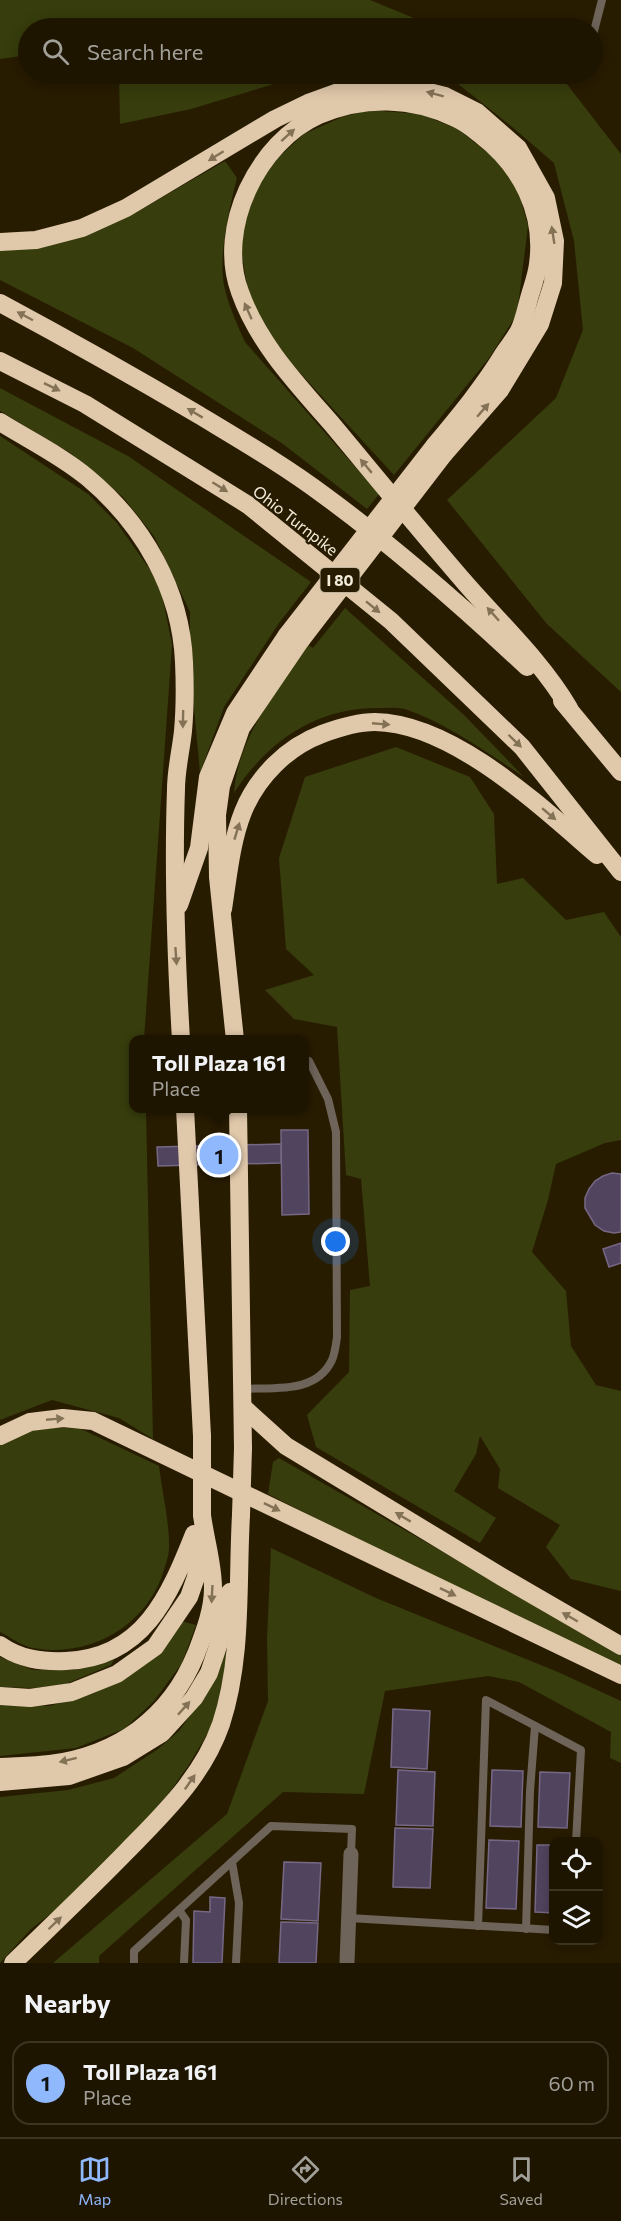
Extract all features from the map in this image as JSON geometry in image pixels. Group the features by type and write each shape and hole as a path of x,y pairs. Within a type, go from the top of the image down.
{"highway":[{"path":"0,242 36,240 82,228 126,208 275,119 308,103 344,90 378,84 413,88 445,96 477,112 518,148 546,198 555,241 553,283 540,324 500,390 440,450"},
{"path":"174,919 199,848 208,777 234,713 294,638 440,450 521,327 538,265 539,240 534,211 521,177 500,150 462,121 435,108 407,102 370,101 333,109 302,123 279,143 256,173 238,216 233,263 239,290 256,328 283,367 468,585 558,688 569,708"},
{"name":"Ohio Turnpike","path":"0,303 104,358 256,449 325,496 486,628 569,708 621,772"},
{"name":"Ohio Turnpike","path":"0,361 86,404 248,505 391,621 522,747 621,874"},
{"path":"0,422 86,477 110,498 145,540 169,586 178,619 184,661 183,728 176,787 174,919 182,1035"},
{"path":"235,1035 216,844 221,786 241,728 294,638"},
{"path":"223,909 234,842 243,812 258,782 280,759 307,739 340,728 374,722 420,731 458,749 522,791 621,874"},
{"path":"0,1696 30,1698 72,1692 117,1674 155,1647 189,1598 196,1577 201,1515 202,1436 185,1113"},
{"path":"13,1963 181,1796 204,1763 221,1723 236,1654 243,1448 238,1113"},
{"path":"244,1408 286,1446 621,1646"},
{"path":"0,1436 30,1422 63,1418 93,1421 621,1675"},
{"path":"0,1645 14,1654 45,1661 81,1660 117,1649 144,1629 164,1602 201,1515"},
{"path":"0,1767 51,1764 102,1751 142,1729 166,1706 187,1676 210,1613 213,1587 201,1515"},
{"path":"0,1782 69,1776 123,1757 162,1733 194,1698 209,1673 218,1646 239,1552"}],"street":[{"path":"347,1963 351,1854"}],"lane":[{"path":"597,18 602,0"},
{"path":"243,1389 303,1386 317,1379 332,1360 337,1337 336,1132 328,1099 309,1061"},
{"path":"478,1926 486,1700 581,1750 576,1837"},
{"path":"526,1929 530,1791 535,1726"},
{"path":"134,1963 134,1951 272,1826 352,1829 351,1854"},
{"path":"232,1862 239,1903 236,1963"},
{"path":"179,1910 186,1920 184,1963"},
{"path":"349,1918 549,1930"}],"green space":[{"path":"0,0 370,0 414,18 18,18 18,56 0,59"},
{"path":"119,84 274,84 191,109 120,124"},
{"path":"458,84 567,84 621,154 621,692 547,624 447,500 556,398 583,330 574,241 554,163"},
{"path":"369,110 420,114 458,129 494,158 518,189 528,226 517,314 489,358 394,475 291,363 258,319 248,292 240,242 250,200 273,162 304,134 342,117"},
{"path":"225,161 237,178 228,216 223,260 224,285 233,314 245,342 379,494 367,509 283,444 133,348 0,280 0,248 135,213"},
{"path":"0,388 128,456 311,582 279,623 224,707 200,773 190,664 190,612 154,536 123,497 72,454 0,411"},
{"path":"0,436 88,494 117,523 160,584 172,645 144,1035 129,1035 129,1113 146,1113 153,1439 119,1418 52,1400 0,1420"},
{"path":"345,608 464,715 524,777 436,722 405,709 377,708 333,714 295,731 262,758 234,793 243,753 261,715 308,645 313,648"},
{"path":"396,747 470,777 494,814 497,884 523,878 566,920 604,912 621,937 621,1140 605,1143 556,1164 532,1252 566,1291 571,1346 596,1385 621,1391 621,1591 571,1579 546,1547 560,1525 498,1488 500,1469 480,1436 476,1454 454,1491 496,1518 480,1543 316,1447 307,1415 349,1372 350,1290 370,1286 361,1179 346,1175 337,1027 294,1019 265,990 314,975 286,949 279,858 305,777"},
{"path":"54,1427 81,1429 159,1466 169,1548 162,1576 142,1611 111,1635 93,1643 54,1650 29,1647 0,1632 0,1442 32,1429"},
{"path":"279,1458 621,1654 621,1667 268,1494 273,1462"},
{"path":"271,1548 376,1598 558,1672 621,1701 621,1763 610,1758 611,1732 519,1682 488,1676 385,1691 364,1794 283,1792 99,1956 99,1963 53,1963 227,1814 268,1701 267,1639"},
{"path":"181,1621 196,1625 182,1663 154,1701 124,1729 76,1748 0,1756 0,1703 49,1706 94,1693"},
{"path":"221,1650 228,1654 222,1694 209,1731 188,1766 144,1828 98,1877 31,1929 0,1963 0,1797 68,1790 114,1778 158,1749 179,1731 201,1700"},
{"path":"116,1656 111,1665 63,1685 34,1688 0,1687 0,1657 33,1670 73,1670"}],"building":[{"path":"281,1130 308,1130 309,1214 282,1215"},
{"path":"281,1144 281,1163 158,1166 157,1147"},
{"path":"612,1173 621,1174 621,1232 614,1233 604,1231 595,1225 585,1208 585,1198 595,1181"},
{"path":"621,1243 621,1263 609,1267 603,1249"},
{"path":"393,1709 430,1711 427,1769 391,1767"},
{"path":"398,1770 435,1772 433,1826 396,1825"},
{"path":"492,1770 523,1771 521,1827 490,1826"},
{"path":"540,1772 570,1773 567,1828 538,1827"},
{"path":"395,1828 433,1829 430,1888 393,1887"},
{"path":"489,1840 519,1841 516,1909 486,1908"},
{"path":"537,1845 549,1845 549,1913 535,1912"},
{"path":"284,1862 321,1863 318,1921 281,1919"},
{"path":"210,1897 225,1898 222,1963 193,1963 194,1911 210,1912"},
{"path":"281,1922 318,1923 316,1963 279,1963"}],"place":[{"name":"Toll Plaza 161","path":"219,1155"}]}
